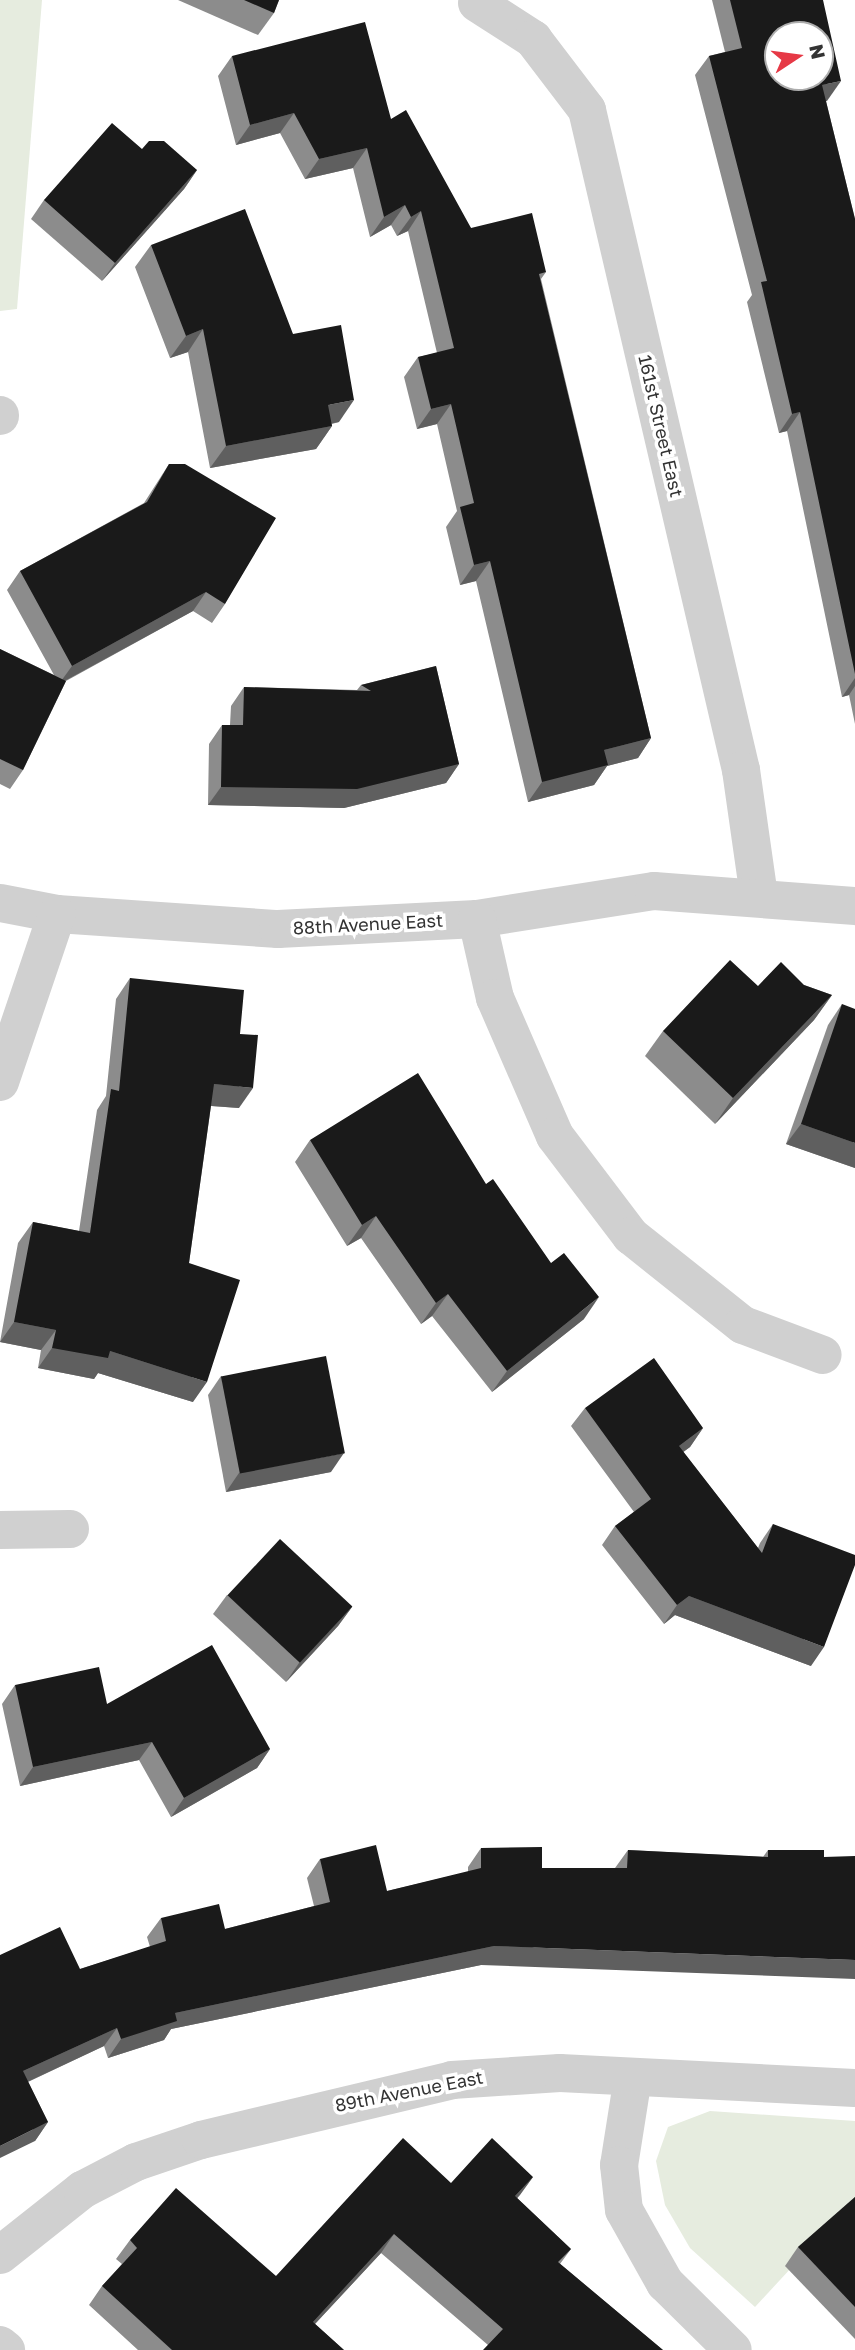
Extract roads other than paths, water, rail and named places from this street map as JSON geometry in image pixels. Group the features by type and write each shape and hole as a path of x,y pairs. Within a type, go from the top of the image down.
{"street":[{"name":"161st Street East","path":"477,3 533,39 587,110 741,770 758,896"},
{"name":"88th Avenue East","path":"0,904 57,914 278,929 477,919 654,891 758,896 855,906"},
{"path":"0,1082 57,914"},
{"path":"477,919 495,998 555,1136 631,1236 685,1285 743,1325 823,1355"},
{"path":"0,1530 70,1529"},
{"name":"89th Avenue East","path":"0,2255 82,2190 201,2140 452,2080 503,2073 855,2088"},
{"path":"633,2077 619,2165 624,2210 665,2283 733,2350"},
{"path":"0,2345 6,2350"}]}
